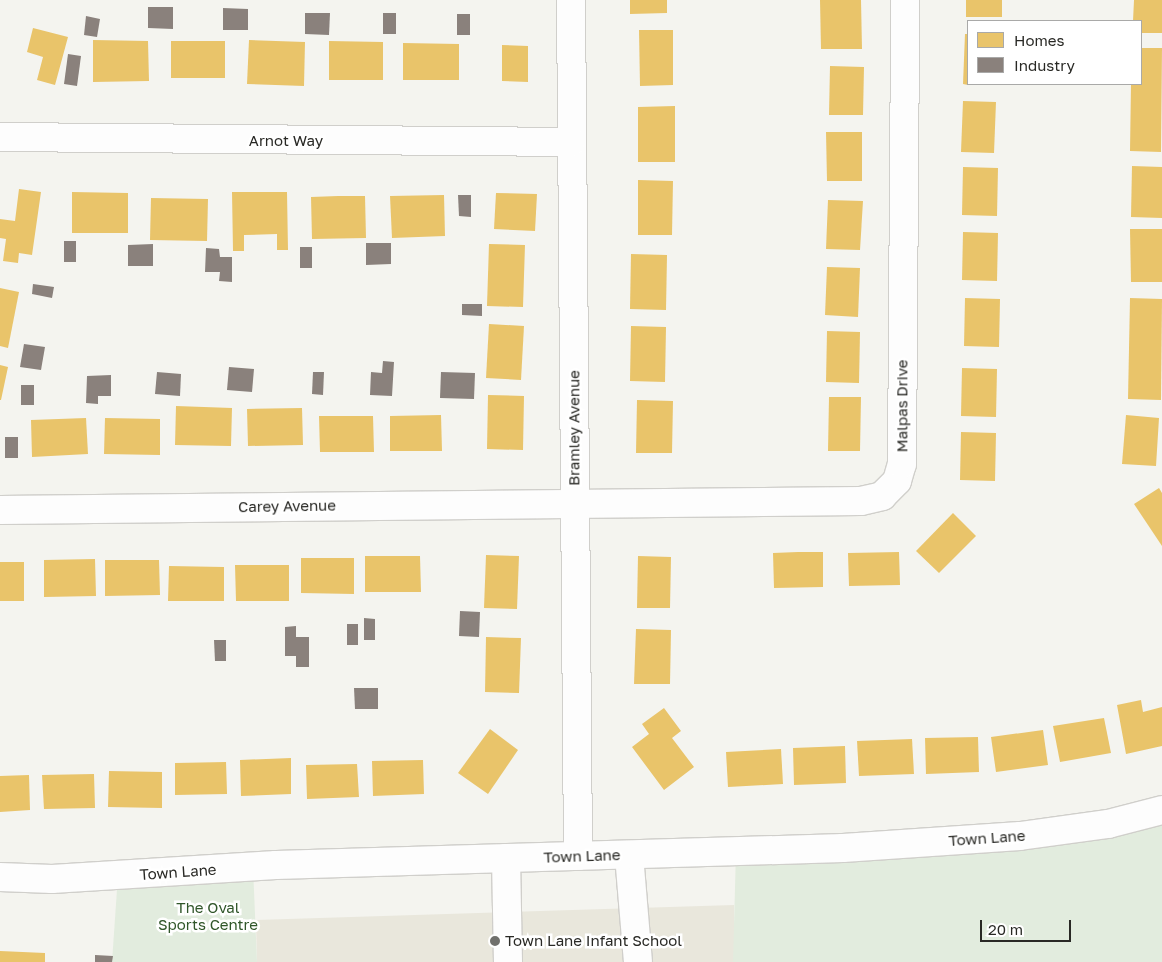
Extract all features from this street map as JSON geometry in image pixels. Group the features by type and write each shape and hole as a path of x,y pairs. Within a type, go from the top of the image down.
{"street":[{"name":"Bramley Avenue","path":"571,0 578,856"},
{"name":"Malpas Drive","path":"574,502 861,501 882,496 898,481 902,464 905,0"},
{"name":"Arnot Way","path":"0,137 571,142"},
{"name":"Carey Avenue","path":"0,510 574,502"},
{"name":"Town Lane","path":"0,878 52,879 276,865 843,848 1020,836 1108,824 1162,810"},
{"path":"629,855 638,962"},
{"path":"506,858 508,962"}],"shaded area":[{"name":"Town Lane Infant School","path":"734,905 734,962 257,962 256,920"}],"green space":[{"path":"1162,810 1162,962 733,962 736,851"},
{"name":"The Oval Sports Centre","path":"253,867 257,962 112,962 118,875"}],"building: Homes":[{"path":"630,0 667,0 667,13 630,14"},
{"path":"820,0 861,0 862,49 821,49"},
{"path":"966,0 1002,0 1002,17 966,17"},
{"path":"1134,0 1162,0 1162,33 1142,33 1142,20 1133,20"},
{"path":"33,28 68,37 55,85 37,80 43,57 27,52"},
{"path":"639,30 673,30 673,85 640,86"},
{"path":"965,34 967,34 967,85 963,84"},
{"path":"93,40 148,41 149,81 93,82"},
{"path":"249,40 305,42 304,86 247,84"},
{"path":"171,41 225,41 225,78 171,78"},
{"path":"329,41 383,42 383,80 329,80"},
{"path":"403,43 459,44 459,80 403,80"},
{"path":"502,45 528,46 528,82 502,81"},
{"path":"1142,48 1162,48 1161,152 1130,151 1131,85 1142,85"},
{"path":"830,66 864,67 863,115 829,115"},
{"path":"963,101 996,102 994,153 961,152"},
{"path":"675,106 675,162 638,162 638,107"},
{"path":"826,132 862,132 862,181 827,181"},
{"path":"1132,166 1162,167 1162,218 1131,217"},
{"path":"963,167 998,168 997,216 962,215"},
{"path":"638,180 673,181 672,235 638,235"},
{"path":"19,189 41,192 32,255 19,253 18,263 3,261 6,239 0,238 0,219 15,221"},
{"path":"72,192 128,193 128,233 72,233"},
{"path":"232,192 287,192 288,250 277,250 277,234 244,235 244,251 233,251"},
{"path":"496,193 537,194 535,231 494,229"},
{"path":"444,195 445,236 392,238 390,196"},
{"path":"365,196 366,238 312,239 311,197"},
{"path":"151,198 208,199 207,241 150,240"},
{"path":"828,200 863,201 860,250 826,249"},
{"path":"1130,229 1162,229 1162,282 1131,282"},
{"path":"963,232 998,233 997,281 962,280"},
{"path":"489,244 525,245 523,307 487,306"},
{"path":"631,254 667,255 666,310 630,309"},
{"path":"827,267 860,268 858,317 825,315"},
{"path":"0,288 19,292 8,348 0,346"},
{"path":"965,298 1000,299 999,347 964,346"},
{"path":"1130,298 1162,299 1161,400 1128,399"},
{"path":"489,324 524,326 521,380 486,378"},
{"path":"631,326 666,327 665,382 630,381"},
{"path":"827,331 860,332 859,383 826,382"},
{"path":"0,365 8,367 1,400 0,400"},
{"path":"962,368 997,369 996,417 961,416"},
{"path":"488,395 524,396 523,450 487,449"},
{"path":"829,397 861,397 860,451 828,451"},
{"path":"637,400 673,401 672,453 636,453"},
{"path":"176,406 232,408 231,446 175,445"},
{"path":"302,408 303,445 248,446 247,409"},
{"path":"441,415 442,451 390,451 390,416"},
{"path":"1126,415 1159,418 1156,466 1122,464"},
{"path":"319,416 373,416 374,452 320,452"},
{"path":"86,418 88,454 32,457 31,420"},
{"path":"105,418 160,419 160,455 104,454"},
{"path":"961,432 996,433 995,481 960,480"},
{"path":"1159,488 1162,493 1162,546 1134,504"},
{"path":"953,513 976,536 939,573 916,551"},
{"path":"823,552 823,587 774,588 773,553"},
{"path":"899,552 900,585 849,586 848,553"},
{"path":"486,555 519,556 517,609 484,608"},
{"path":"365,556 420,556 421,592 365,592"},
{"path":"638,556 671,557 670,608 637,608"},
{"path":"301,558 354,558 354,594 301,593"},
{"path":"95,559 96,596 44,597 44,560"},
{"path":"105,560 159,560 160,595 105,596"},
{"path":"0,562 24,562 24,601 0,601"},
{"path":"235,565 289,565 289,601 236,601"},
{"path":"169,566 224,567 224,601 168,601"},
{"path":"636,629 671,630 670,684 634,684"},
{"path":"486,637 521,638 519,693 485,692"},
{"path":"1141,700 1143,712 1162,707 1162,746 1126,754 1117,705"},
{"path":"664,708 681,731 672,738 694,767 664,790 632,747 649,734 642,724"},
{"path":"1104,718 1111,753 1060,762 1053,726"},
{"path":"490,729 518,750 488,794 458,773"},
{"path":"1043,730 1048,765 996,772 991,737"},
{"path":"978,737 979,772 926,774 925,738"},
{"path":"912,739 914,774 859,776 857,741"},
{"path":"845,746 846,783 794,785 793,748"},
{"path":"781,749 783,784 728,787 726,752"},
{"path":"291,758 291,794 241,796 240,760"},
{"path":"423,760 424,794 373,796 372,761"},
{"path":"226,762 227,794 175,795 175,763"},
{"path":"357,764 359,797 307,799 306,765"},
{"path":"109,771 162,772 162,808 108,807"},
{"path":"94,774 95,808 44,809 42,775"},
{"path":"29,775 30,810 0,812 0,776"},
{"path":"0,951 45,953 45,962 0,962"}],"building: Industry":[{"path":"148,7 173,7 173,29 148,28"},
{"path":"223,8 248,9 248,30 223,30"},
{"path":"305,13 330,13 329,35 305,34"},
{"path":"383,13 396,13 396,34 383,34"},
{"path":"457,14 470,14 470,35 457,35"},
{"path":"86,16 100,19 97,37 84,35"},
{"path":"68,54 81,56 77,86 64,84"},
{"path":"458,195 471,195 471,217 459,216"},
{"path":"64,241 76,241 76,262 64,262"},
{"path":"366,243 391,243 391,264 366,265"},
{"path":"153,244 153,266 128,266 128,245"},
{"path":"300,247 312,247 312,268 300,268"},
{"path":"206,248 219,249 220,257 232,257 232,282 219,281 220,272 205,272"},
{"path":"33,284 54,287 52,298 32,294"},
{"path":"462,304 482,304 482,316 462,315"},
{"path":"24,344 45,347 41,370 20,367"},
{"path":"383,361 394,362 392,396 370,395 371,372 382,373"},
{"path":"229,367 254,369 252,392 227,390"},
{"path":"157,372 181,374 180,396 155,394"},
{"path":"313,372 324,372 323,395 312,394"},
{"path":"441,372 475,373 474,399 440,398"},
{"path":"111,375 111,396 98,396 98,404 86,403 87,376"},
{"path":"21,385 34,385 34,405 21,405"},
{"path":"5,437 18,437 18,458 5,458"},
{"path":"460,611 480,612 479,637 459,636"},
{"path":"364,618 375,619 375,640 364,640"},
{"path":"347,624 358,624 358,645 347,645"},
{"path":"296,626 296,637 309,637 309,667 296,667 296,656 285,656 285,627"},
{"path":"214,640 226,640 226,661 215,661"},
{"path":"354,688 378,688 378,709 355,709"},
{"path":"95,955 113,956 112,962 95,962"}],"place":[{"name":"Town Lane Infant School","path":"495,941"}]}
